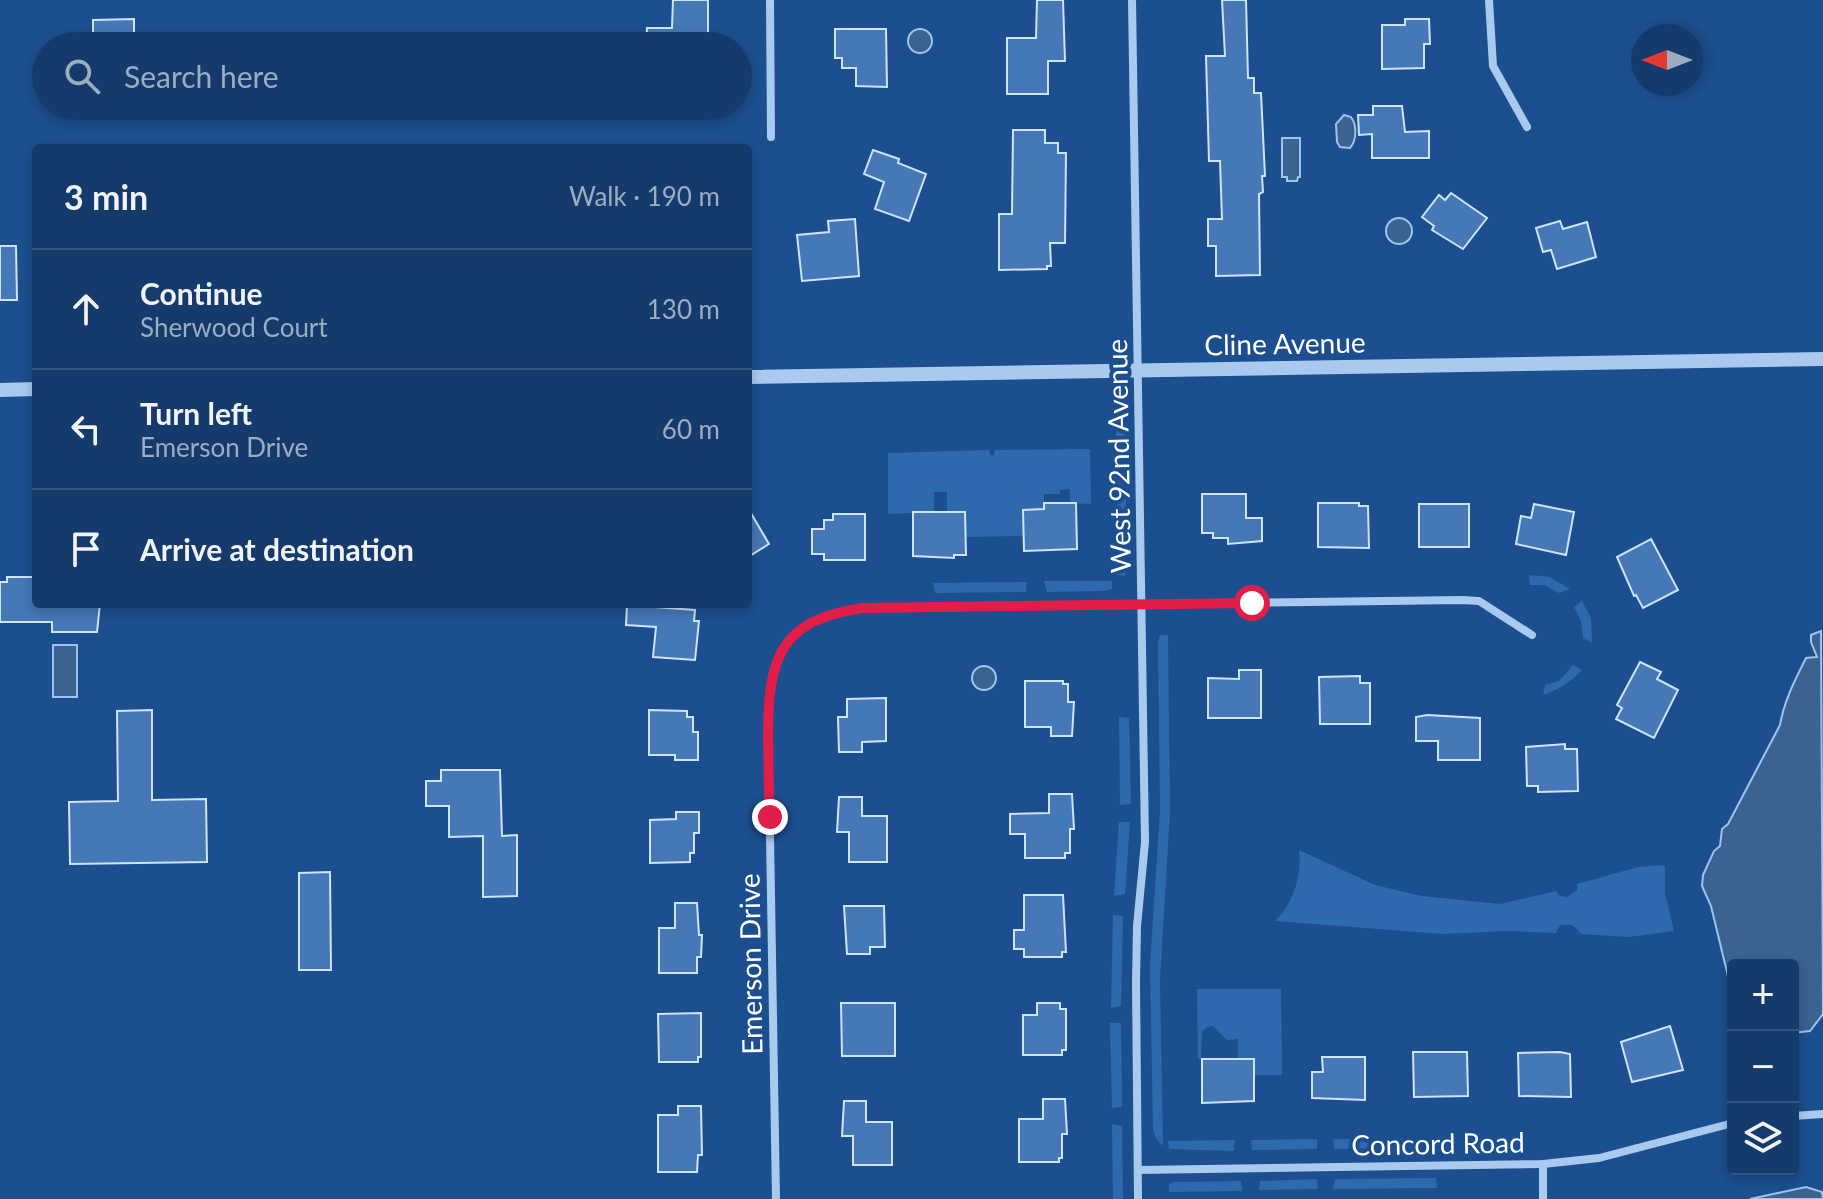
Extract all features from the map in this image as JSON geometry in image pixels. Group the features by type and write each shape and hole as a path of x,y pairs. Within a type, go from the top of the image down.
{"street":[{"path":"770,0 771,137"},
{"name":"West 92nd Avenue","path":"1132,0 1145,842 1136,940 1138,1199"},
{"path":"1489,0 1493,66 1527,127"},
{"name":"Cline Avenue","path":"752,377 1823,359"},
{"path":"0,390 32,389"},
{"path":"1142,605 1479,601 1532,635"},
{"name":"Emerson Drive","path":"776,1199 768,714 771,678 778,655 791,637 814,621 838,612 863,608 1142,605"},
{"path":"1799,1116 1823,1114"},
{"name":"Concord Road","path":"1138,1170 1543,1164 1599,1158 1727,1125"},
{"path":"1543,1164 1543,1199"}],"shaded area":[{"path":"920,29 929,32 932,41 929,50 920,53 911,50 908,41 911,32"},
{"path":"1344,115 1351,117 1355,128 1350,148 1340,147 1337,142 1336,124"},
{"path":"1282,138 1300,138 1300,177 1297,181 1287,181 1287,177 1282,177"},
{"path":"1399,218 1408,222 1412,231 1408,240 1399,244 1390,240 1386,231 1390,222"},
{"path":"1116,423 1125,423 1125,576 1118,575"},
{"path":"1090,449 1091,504 1070,503 1070,489 1060,490 1060,494 1044,494 1044,509 1023,510 1024,536 965,537 965,512 947,513 947,492 934,492 934,512 888,514 888,453 989,450 990,455 994,456 995,450"},
{"path":"1529,575 1549,577 1570,589 1559,593 1544,585 1530,585"},
{"path":"1044,581 1112,581 1112,589 1047,592"},
{"path":"1027,582 1026,592 935,593 933,583"},
{"path":"1582,601 1591,618 1592,643 1583,638 1581,621 1574,607"},
{"path":"1821,631 1823,1014 1810,1031 1799,1032 1799,959 1727,959 1727,972 1711,906 1702,886 1703,875 1714,851 1720,846 1722,829 1728,824 1780,725 1787,699 1806,658 1817,657 1811,635"},
{"path":"1160,635 1168,635 1170,811 1160,979 1163,1146 1156,1139 1153,1129 1150,966 1160,810"},
{"path":"53,645 77,645 77,697 53,697"},
{"path":"1573,665 1582,670 1564,685 1543,695 1545,685 1559,681"},
{"path":"979,666 989,666 996,673 996,683 989,690 979,690 972,683 972,673"},
{"path":"1119,717 1129,718 1131,804 1120,805"},
{"path":"1119,822 1130,822 1125,894 1114,896"},
{"path":"1299,850 1375,885 1422,896 1500,904 1556,891 1560,896 1567,897 1577,890 1577,884 1638,867 1662,865 1665,866 1665,893 1674,931 1629,937 1581,934 1567,924 1560,925 1556,933 1507,931 1442,934 1275,921 1287,906 1295,888"},
{"path":"1113,915 1123,916 1121,1006 1111,1008"},
{"path":"1197,989 1281,989 1282,1075 1254,1075 1254,1059 1238,1059 1238,1039 1227,1040 1213,1026 1202,1032 1201,1059 1198,1059"},
{"path":"1110,1023 1121,1023 1122,1107 1112,1108"},
{"path":"1112,1124 1122,1126 1123,1199 1113,1199"},
{"path":"1448,1138 1447,1147 1334,1149 1333,1139"},
{"path":"1317,1139 1317,1149 1252,1150 1251,1140"},
{"path":"1235,1140 1234,1151 1169,1149 1168,1141"},
{"path":"1436,1178 1437,1188 1333,1189 1335,1179"},
{"path":"1317,1179 1318,1189 1259,1190 1260,1181"},
{"path":"1241,1181 1242,1191 1169,1192 1169,1184 1174,1182"},
{"path":"1806,1187 1822,1192 1823,1199 1750,1199"}],"building":[{"path":"673,0 708,0 708,32 647,32 647,28 672,28"},
{"path":"1037,0 1063,0 1065,61 1048,61 1048,94 1007,94 1007,38 1036,38"},
{"path":"1222,0 1246,0 1248,78 1254,78 1254,93 1261,93 1265,176 1262,176 1263,192 1259,194 1260,275 1216,276 1216,246 1208,246 1208,219 1222,219 1220,161 1209,161 1206,56 1225,56"},
{"path":"134,19 134,32 93,32 93,20"},
{"path":"1405,19 1429,19 1430,44 1424,44 1424,68 1382,69 1382,25 1405,25"},
{"path":"835,29 886,29 887,87 856,86 856,68 842,68 842,58 835,58"},
{"path":"1373,106 1402,106 1405,132 1429,131 1429,158 1372,158 1372,134 1359,135 1358,115 1373,115"},
{"path":"1013,130 1045,130 1045,143 1058,143 1058,153 1066,153 1065,243 1050,243 1051,266 1047,269 999,270 999,214 1012,214"},
{"path":"873,150 899,159 898,163 926,174 909,221 875,209 884,182 864,174"},
{"path":"1451,193 1487,218 1463,249 1432,230 1434,226 1422,217 1439,195 1445,200"},
{"path":"855,219 859,276 802,281 797,235 829,232 828,221"},
{"path":"1560,221 1563,229 1587,222 1596,257 1557,269 1551,250 1543,252 1536,228"},
{"path":"0,246 16,246 17,300 0,300"},
{"path":"1202,494 1246,494 1246,518 1262,518 1262,541 1228,544 1228,538 1213,538 1213,533 1202,533"},
{"path":"1044,503 1076,503 1077,549 1024,551 1023,510 1044,509"},
{"path":"1318,503 1359,503 1359,506 1368,506 1369,548 1318,547"},
{"path":"1419,504 1469,504 1469,547 1419,547"},
{"path":"1534,504 1574,512 1566,555 1516,544 1521,516 1531,518"},
{"path":"913,512 965,512 966,555 954,555 954,558 913,556"},
{"path":"833,514 865,514 865,560 824,560 824,554 812,554 812,529 824,529 824,520 833,520"},
{"path":"752,515 769,544 752,555"},
{"path":"1651,539 1678,590 1643,608 1634,596 1617,557"},
{"path":"7,577 32,577 32,608 100,608 97,632 52,632 52,622 0,622 0,582 7,582"},
{"path":"627,608 695,610 694,621 699,621 695,660 653,657 656,627 626,625"},
{"path":"1640,662 1661,672 1657,679 1678,690 1654,738 1616,719 1622,708 1617,705"},
{"path":"1239,670 1261,670 1261,718 1208,718 1208,678 1239,679"},
{"path":"1360,676 1360,683 1370,683 1370,724 1320,724 1319,677"},
{"path":"1025,681 1063,681 1063,684 1068,684 1068,702 1074,702 1072,736 1051,736 1051,727 1025,727"},
{"path":"886,698 886,741 862,742 862,752 839,752 838,717 847,717 847,699"},
{"path":"152,710 152,800 206,799 207,862 70,864 69,802 118,801 117,711"},
{"path":"649,710 687,711 687,717 693,717 693,732 698,732 698,760 675,760 675,755 649,755"},
{"path":"1416,717 1480,718 1480,760 1438,760 1438,741 1416,741"},
{"path":"1565,744 1565,749 1577,749 1578,791 1538,792 1538,786 1527,786 1526,747"},
{"path":"441,770 500,770 502,836 517,835 517,896 483,897 483,836 449,837 449,806 426,806 426,781 441,781"},
{"path":"1049,794 1072,794 1074,829 1070,829 1070,853 1065,853 1065,858 1025,858 1025,834 1010,834 1010,814 1049,813"},
{"path":"839,797 862,797 862,816 887,816 887,862 849,862 849,832 837,832"},
{"path":"676,812 699,812 699,833 694,833 694,853 690,853 690,862 650,863 650,820 676,819"},
{"path":"330,872 331,970 299,970 299,873"},
{"path":"1024,895 1063,895 1066,952 1062,952 1062,957 1024,957 1024,949 1014,949 1014,930 1024,930"},
{"path":"675,903 697,903 699,935 702,935 697,973 659,973 659,928 675,928"},
{"path":"844,906 884,906 885,947 870,947 870,954 847,954"},
{"path":"841,1003 895,1003 895,1056 842,1056"},
{"path":"1037,1003 1060,1003 1060,1009 1066,1009 1066,1050 1062,1050 1062,1055 1023,1055 1023,1015 1037,1015"},
{"path":"701,1013 701,1057 698,1057 698,1062 659,1062 658,1014"},
{"path":"1670,1026 1683,1070 1632,1082 1621,1042"},
{"path":"1413,1052 1467,1052 1468,1096 1414,1097"},
{"path":"1518,1053 1570,1054 1571,1097 1519,1096"},
{"path":"1322,1057 1365,1057 1365,1100 1312,1098 1312,1072 1323,1072"},
{"path":"1202,1059 1254,1059 1254,1101 1202,1103"},
{"path":"1043,1099 1065,1099 1067,1134 1062,1134 1062,1158 1059,1162 1019,1162 1019,1119 1043,1119"},
{"path":"844,1101 866,1101 866,1122 892,1122 892,1165 853,1165 853,1136 842,1136"},
{"path":"678,1106 701,1106 702,1155 698,1155 697,1172 658,1172 658,1115 678,1115"}],"route":[{"path":"770,817 768,714 771,678 778,655 791,637 814,621 838,612 863,608 1252,603"}]}
